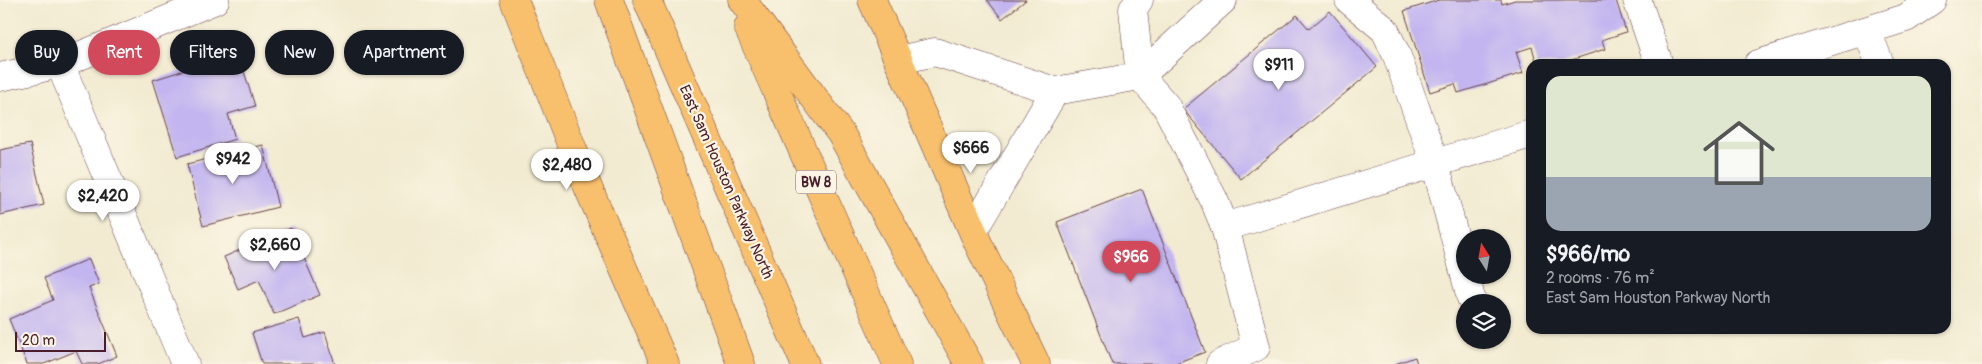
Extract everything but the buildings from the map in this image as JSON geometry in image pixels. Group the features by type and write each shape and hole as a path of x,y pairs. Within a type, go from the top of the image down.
{"main road":[{"path":"514,0 587,185 665,364"},
{"path":"609,0 741,364"},
{"name":"East Sam Houston Parkway North","path":"647,0 805,364"},
{"name":"BW 8","path":"736,0 897,364"},
{"path":"742,0 841,134 968,364"},
{"path":"872,0 973,231 1036,364"}],"street":[{"path":"78,57 215,0"},
{"path":"1139,0 1133,9 1140,76 1166,106 1214,200 1225,227 1256,347 1220,364"},
{"path":"899,60 935,52 1055,91 1140,76 1223,0"},
{"path":"1349,0 1385,30 1397,56 1435,163 1470,294"},
{"path":"1637,0 1657,59"},
{"path":"1775,59 1867,31 1902,9 1932,0"},
{"path":"1867,31 1878,59"},
{"path":"0,77 15,74"},
{"path":"65,75 185,364"},
{"path":"973,231 1055,91"},
{"path":"1225,227 1526,136"}]}
